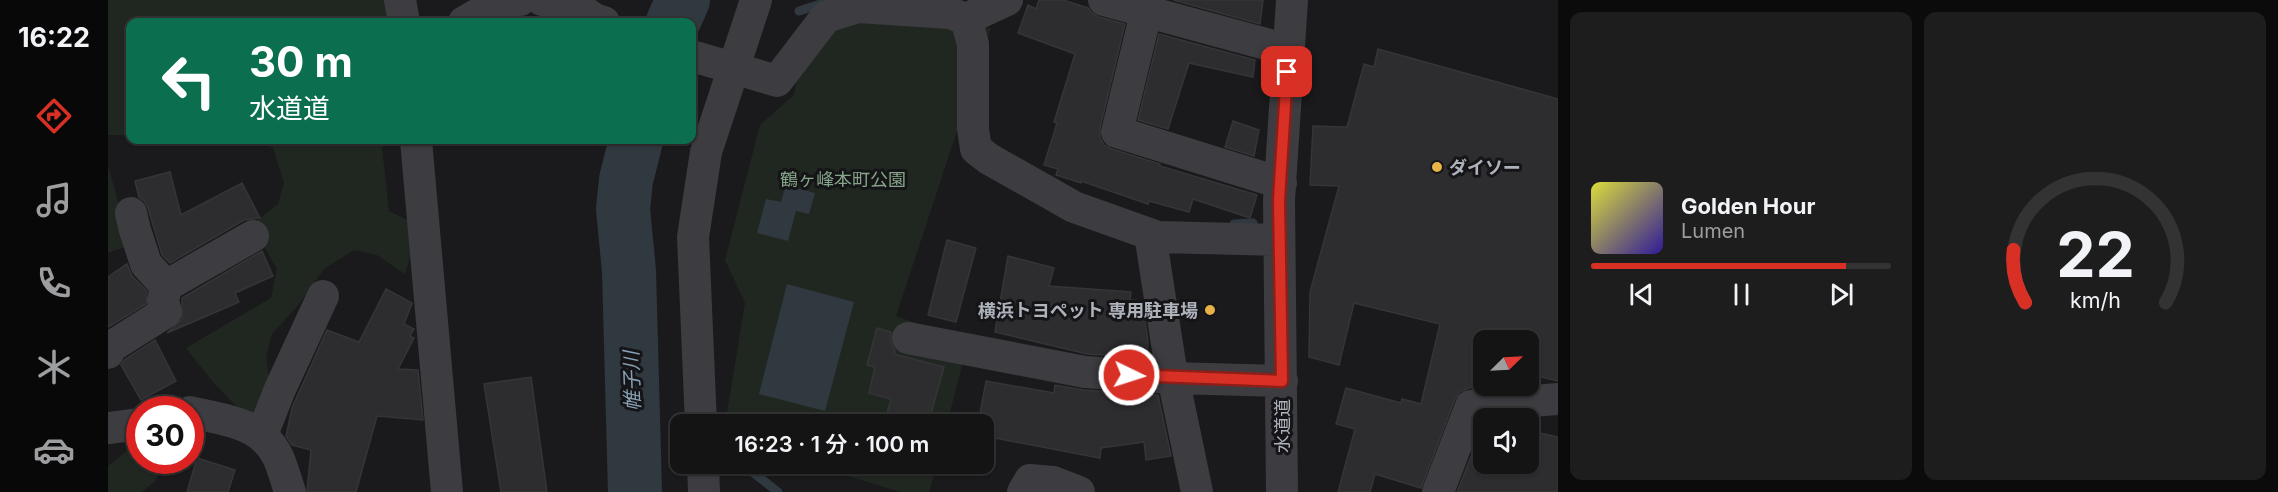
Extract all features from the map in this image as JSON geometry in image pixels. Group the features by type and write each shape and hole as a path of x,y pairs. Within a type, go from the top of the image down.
{"street":[{"path":"400,0 403,18"},
{"path":"471,18 497,3 520,0"},
{"path":"542,0 587,12"},
{"path":"701,414 693,237 706,152 756,0"},
{"path":"1104,0 1288,50"},
{"name":"水道道","path":"1282,492 1279,240 1292,0"},
{"path":"697,58 777,81 826,17 858,7 950,13 983,11 973,44 973,129 976,149 1074,207 1158,237 1279,240"},
{"path":"1140,8 1117,132 1281,183"},
{"path":"416,144 447,492"},
{"path":"132,213 146,264 166,299"},
{"path":"1150,234 1173,378 1197,492"},
{"path":"108,353 109,348 166,299 253,236"},
{"path":"262,435 280,389 323,296"},
{"path":"908,338 1085,372 1173,378 1282,381"},
{"path":"1437,492 1471,406 1558,399"},
{"path":"204,416 250,427 262,435 277,455 290,492"},
{"path":"108,428 126,426"},
{"path":"704,474 705,492"},
{"path":"1023,492 1030,480 1053,482 1079,492"}],"green space":[{"path":"108,0 393,0 395,18 126,18 126,135 108,135"},
{"name":"鶴ヶ峰本町公園","path":"865,18 991,28 896,316 968,342 950,414 727,414 745,303 725,260 760,125 794,95 798,70 828,34"},
{"path":"262,144 386,144 382,148 389,211 412,222 415,240 405,274 377,255 354,250 324,269 299,304 272,334 266,357 270,385 263,422 241,411 213,382 186,348 271,298 277,269 252,225 278,204 284,183 273,148"},
{"path":"108,165 130,245 108,253"},
{"path":"126,451 126,474 158,474 155,481 142,492 108,492 108,466"},
{"path":"842,474 934,474 929,492 900,492"}],"shaded area":[{"path":"786,185 815,193 809,214 796,211 788,241 757,233 766,199 781,202"},
{"path":"787,284 854,302 825,411 759,394"}],"building":[{"path":"1039,0 1063,0 1088,8 1099,17 1125,24 1100,128 1100,137 1104,145 1160,164 1160,166 1257,195 1250,218 1193,199 1189,212 1149,201 1148,204 1056,175 1058,169 1044,165 1057,123 1054,122 1075,54 1018,33 1028,5 1036,9"},
{"path":"1173,0 1263,0 1260,24"},
{"path":"1159,34 1255,60 1253,77 1189,63 1168,129 1138,120"},
{"path":"1378,49 1558,99 1558,381 1539,377 1539,330 1473,330 1473,388 1460,392 1455,399 1421,488 1375,474 1370,492 1338,492 1355,429 1336,424 1346,388 1401,403 1402,399 1421,404 1440,324 1354,303 1339,365 1309,357 1310,292 1339,186 1310,185 1313,126 1347,127 1364,64 1374,67"},
{"path":"1233,121 1259,130 1254,156 1225,147"},
{"path":"170,172 181,215 242,183 260,218 244,220 170,263 162,255 148,208 139,197 135,181"},
{"path":"947,240 976,248 956,322 928,315"},
{"path":"262,251 273,276 235,293 239,302 167,333 182,319 182,298"},
{"path":"1008,256 1054,268 1049,286 1131,292 1130,300 1142,301 1148,341 1147,358 1087,354 995,332"},
{"path":"127,264 132,276 147,291 146,304 108,327 108,277"},
{"path":"386,289 412,303 404,324 414,329 410,336 414,338 398,369 418,370 423,420 377,416 356,492 307,492 311,450 292,445 286,436 292,408 327,330 359,342"},
{"path":"877,328 891,332 894,354 944,367 931,414 887,414 891,399 869,393 875,367 867,365"},
{"path":"155,340 176,381 148,396 139,396 121,365 124,360"},
{"path":"531,377 547,492 501,492 484,384"},
{"path":"986,381 1054,393 1055,385 1084,390 1158,395 1171,456 1146,460 1144,442 1101,448 1100,458 994,438 994,414 980,414"},
{"path":"1539,433 1558,437 1558,492 1457,492 1473,452 1473,474 1539,474"},
{"path":"204,460 235,470 228,492 187,492 192,474 204,474"}],"waterway":[{"name":"帷子川","path":"675,18 683,0"},
{"path":"799,11 827,2"},
{"name":"帷子川","path":"635,144 626,180 623,209 629,271 635,492"},
{"path":"1234,224 1253,223"},
{"name":"帷子川","path":"629,271 646,353"},
{"name":"帷子川","path":"755,474 778,492"}],"place":[{"name":"ダイソー","path":"1437,167"},
{"name":"横浜トヨペット 専用駐車場","path":"1210,310"}],"route":[{"path":"1129,375 1282,381 1279,200 1287,72"}]}
